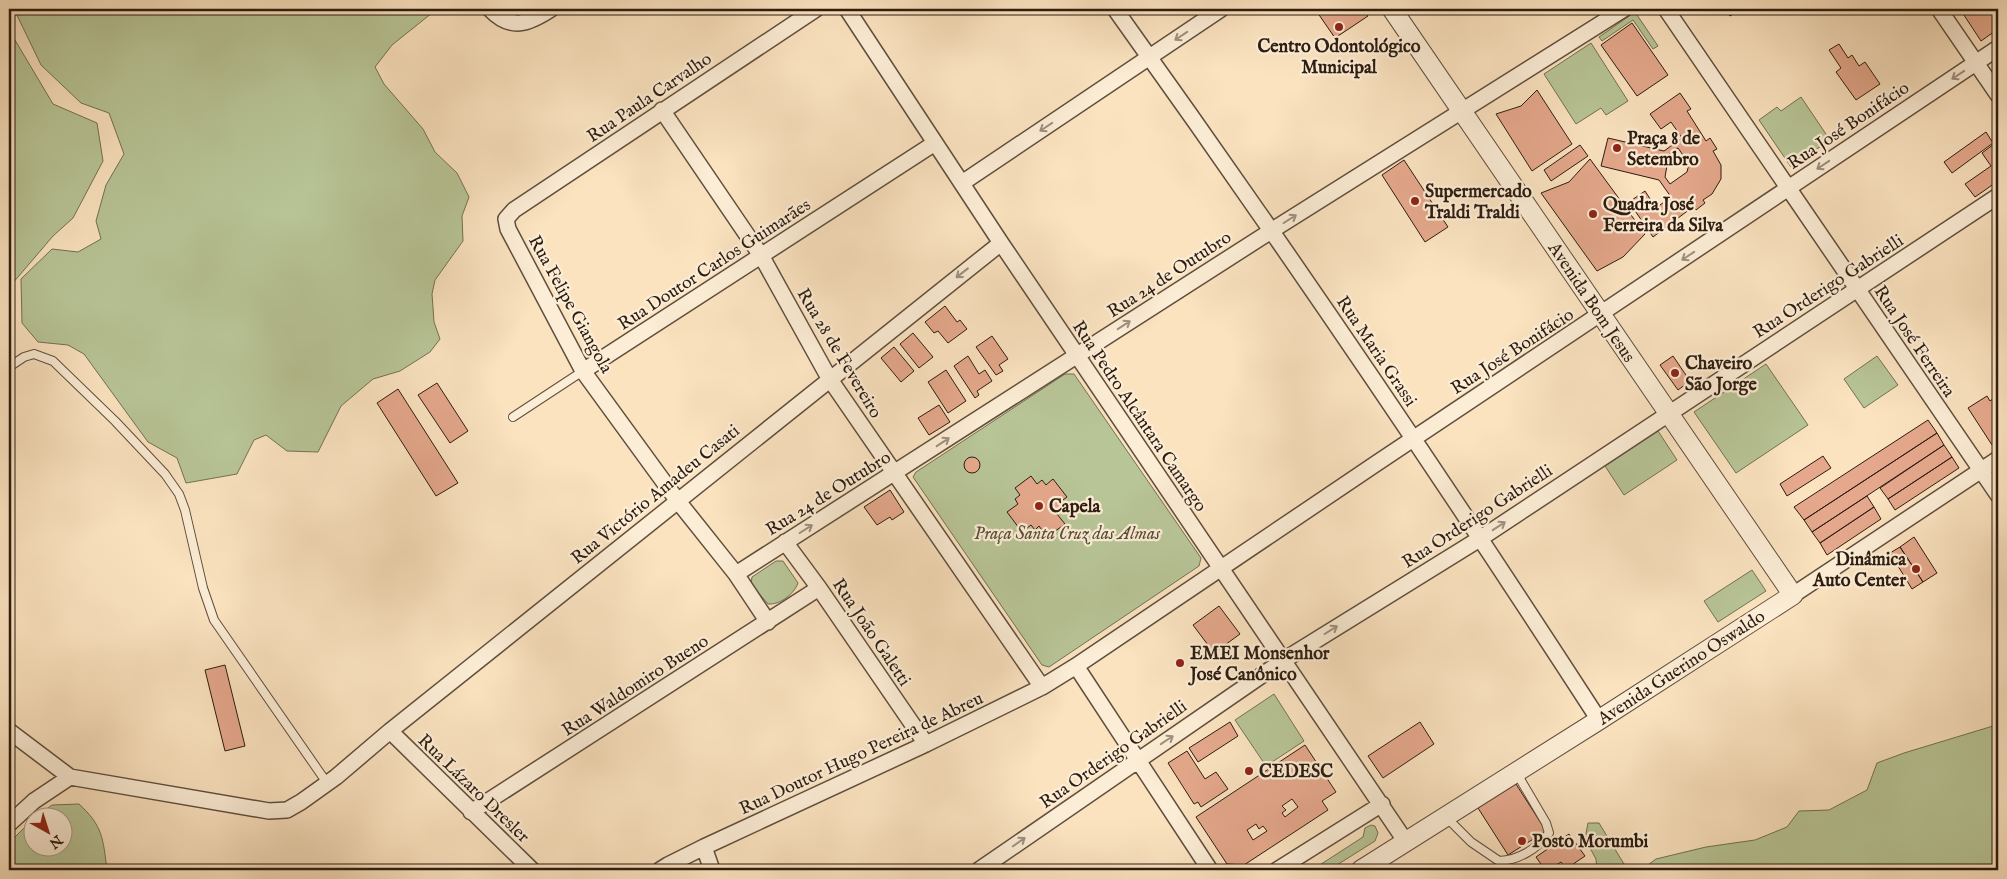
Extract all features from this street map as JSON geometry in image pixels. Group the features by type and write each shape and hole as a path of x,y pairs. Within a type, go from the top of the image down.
{"street":[{"path":"490,9 497,16 512,23 524,23 537,18 551,9"},
{"name":"Rua Paula Carvalho","path":"506,219 514,210 816,9"},
{"name":"Rua Pedro Alcântara Camargo","path":"847,9 1001,243 1406,842"},
{"name":"Rua Maria Grassi","path":"1115,9 1413,437 1599,720"},
{"path":"962,183 1221,9"},
{"name":"Avenida Bom Jesus","path":"1392,9 1793,595"},
{"name":"Rua 24 de Outubro","path":"736,574 1271,231 1624,9"},
{"name":"Rua José Ferreira","path":"1666,9 1998,495"},
{"path":"1938,9 1998,95"},
{"name":"Rua José Bonifácio","path":"1076,666 1413,437 1601,315 1998,48"},
{"name":"Rua 28 de Fevereiro","path":"662,110 762,257 829,378 1042,687"},
{"name":"Rua Doutor Carlos Guimarães","path":"583,371 762,257 935,142"},
{"name":"Rua Orderigo Gabrielli","path":"979,870 1284,660 1481,538 1998,196"},
{"name":"Rua Felipe Giangola","path":"506,219 508,229 583,371 678,500 736,574 768,622"},
{"name":"Rua Victório Amadeu Casati","path":"70,777 269,811 287,810 332,780 390,731 829,378 1001,243"},
{"name":"Avenida Guerino Oswaldo","path":"1361,870 1793,595 1998,459"},
{"name":"Rua João Galetti","path":"785,542 819,588 926,744"},
{"name":"Rua Waldomiro Bueno","path":"471,812 819,588"},
{"path":"1076,666 1210,870"},
{"name":"Rua Doutor Hugo Pereira de Abreu","path":"660,870 704,847 926,744 1042,687 1076,666"},
{"path":"9,731 16,740 70,777 34,801 9,824"},
{"name":"Rua Lázaro Dresler","path":"390,731 532,870"},
{"path":"1277,870 1382,804"},
{"path":"704,847 712,870"}],"lane":[{"path":"9,367 24,357 34,354 53,361 115,421 165,474 178,494 185,510 203,588 214,620 332,780"},
{"name":"Rua Doutor Carlos Guimarães","path":"513,417 583,371"},
{"path":"1446,817 1471,842 1500,861 1514,859 1529,852 1538,846 1549,833 1546,823 1516,772"}],"green space":[{"path":"14,9 437,9 392,45 375,67 384,84 423,129 435,152 457,173 469,197 462,216 463,241 435,280 432,294 434,322 440,339 430,352 400,371 373,379 341,406 318,452 287,451 266,435 254,440 237,474 186,483 177,458 148,442 84,354 68,345 38,342 22,323 21,279 52,249 78,252 101,239 96,221 106,185 124,154 109,113 81,103 41,65"},
{"path":"1635,12 1658,46 1653,49 1633,20 1602,41 1599,37"},
{"path":"9,30 53,104 97,123 103,161 73,218 53,236 12,284 12,333 9,336"},
{"path":"1591,43 1628,101 1606,115 1601,108 1576,124 1544,74"},
{"path":"1801,97 1830,140 1791,167 1759,120 1777,107 1781,111"},
{"path":"1877,356 1898,385 1864,408 1844,379"},
{"path":"1766,364 1808,425 1736,473 1694,412"},
{"name":"Praça Santa Cruz das Almas","path":"1065,374 1074,374 1201,558 1199,566 1049,667 1042,665 913,477 916,472"},
{"path":"1658,431 1677,460 1624,495 1605,466"},
{"path":"776,561 783,561 798,583 786,598 777,603 768,604 751,584 752,577"},
{"path":"1752,570 1766,591 1718,622 1704,601"},
{"path":"1274,694 1304,741 1266,766 1235,720"},
{"path":"1998,723 1998,870 1641,870 1656,859 1706,847 1755,840 1787,827 1799,811 1829,810 1867,790 1877,763"},
{"path":"79,804 93,819 103,841 107,870 9,870 9,843 22,830 22,856 72,856 72,806 51,806"},
{"path":"1588,823 1599,823 1624,864 1633,870 1597,870 1596,859 1585,839"},
{"path":"1371,825 1375,826 1378,833 1375,841 1329,870 1312,870 1363,837 1365,828"}],"building":[{"name":"Centro Odontológico Municipal","path":"1315,9 1363,9 1368,16 1335,38"},
{"path":"1725,9 1741,9 1730,16"},
{"path":"1960,9 1992,9 1998,17 1998,29 1981,41"},
{"path":"1632,23 1668,75 1637,96 1601,45"},
{"path":"1839,44 1848,58 1852,55 1859,66 1865,62 1880,84 1856,100 1836,72 1841,68 1829,50"},
{"path":"1537,90 1572,144 1532,171 1496,114 1521,106"},
{"path":"1680,93 1691,109 1687,111 1706,141 1710,138 1717,149 1713,151 1721,165 1721,179 1712,194 1703,200 1705,203 1696,210 1694,206 1653,237 1629,202 1645,191 1656,208 1671,197 1659,180 1601,166 1608,138 1664,151 1682,138 1671,122 1661,129 1650,114","holes":["1678,148 1689,164 1687,172 1670,184 1665,177 1669,154"]},
{"path":"1986,132 1993,143 1952,173 1944,162"},
{"path":"1998,141 1998,181 1975,197 1965,184 1991,166 1982,153"},
{"path":"1580,145 1588,156 1551,181 1544,170"},
{"name":"Quadra José Ferreira da Silva","path":"1590,159 1645,234 1623,257 1597,271 1541,193 1569,182"},
{"name":"Supermercado Traldi Traldi","path":"1404,160 1448,227 1425,242 1382,175"},
{"path":"945,306 957,322 960,320 967,329 948,343 938,331 934,333 925,322"},
{"path":"913,333 933,357 919,368 900,344"},
{"path":"992,336 1008,359 999,365 1003,371 996,375 976,347"},
{"path":"894,347 914,371 901,382 881,358"},
{"path":"968,356 979,374 985,370 992,381 977,391 979,395 975,398 954,366"},
{"name":"Chaveiro São Jorge","path":"1673,356 1690,381 1678,390 1660,365"},
{"path":"946,370 966,401 948,413 928,382"},
{"path":"437,383 468,431 450,443 418,395"},
{"path":"398,389 458,483 436,496 377,403"},
{"path":"1998,395 1998,441 1992,445 1968,408 1987,396 1990,401"},
{"path":"939,405 950,422 929,435 918,418"},
{"path":"1928,420 1937,433 1804,520 1794,507"},
{"path":"1937,433 1944,445 1812,532 1804,520"},
{"path":"1944,445 1952,457 1888,499 1880,488"},
{"path":"1823,456 1831,468 1787,496 1780,484"},
{"path":"969,457 975,457 980,462 978,471 969,473 964,468 964,462"},
{"path":"1952,457 1959,468 1895,510 1888,499"},
{"name":"Capela","path":"1031,476 1037,484 1042,480 1046,485 1053,479 1067,497 1059,503 1064,509 1057,514 1065,524 1047,537 1039,526 1035,530 1031,525 1022,532 1007,512 1018,504 1015,499 1020,495 1015,488"},
{"path":"890,490 904,512 892,520 890,517 877,525 864,507"},
{"path":"1867,496 1874,507 1820,543 1812,532"},
{"path":"1874,507 1881,519 1827,555 1820,543"},
{"path":"1914,537 1937,573 1923,582 1900,547"},
{"path":"1900,547 1923,582 1912,589 1890,553"},
{"path":"1219,606 1240,634 1214,653 1193,625"},
{"path":"225,665 245,746 225,751 205,670"},
{"path":"1230,722 1238,736 1198,762 1189,748"},
{"path":"1420,722 1434,744 1383,778 1368,756"},
{"path":"1305,745 1336,792 1322,801 1328,810 1244,865 1227,864 1196,817","holes":["1292,799 1298,807 1285,817 1282,813 1286,810 1282,806","1256,824 1259,829 1263,826 1267,831 1253,840 1247,830"]},
{"path":"1187,751 1205,779 1216,772 1228,789 1201,807 1198,802 1194,804 1168,763"},
{"path":"1516,784 1546,831 1508,855 1478,808"},
{"path":"1569,834 1585,856 1566,869 1561,862 1545,870 1536,857"}],"place":[{"name":"Centro Odontológico Municipal","path":"1339,27"},
{"name":"Praça 8 de Setembro","path":"1617,148"},
{"name":"Supermercado Traldi Traldi","path":"1415,201"},
{"name":"Quadra José Ferreira da Silva","path":"1593,214"},
{"name":"Chaveiro São Jorge","path":"1675,373"},
{"name":"Capela","path":"1039,506"},
{"name":"Dinâmica Auto Center","path":"1916,569"},
{"name":"EMEI Monsenhor José Canônico","path":"1180,663"},
{"name":"CEDESC","path":"1249,771"},
{"name":"Posto Morumbi","path":"1522,841"}]}
